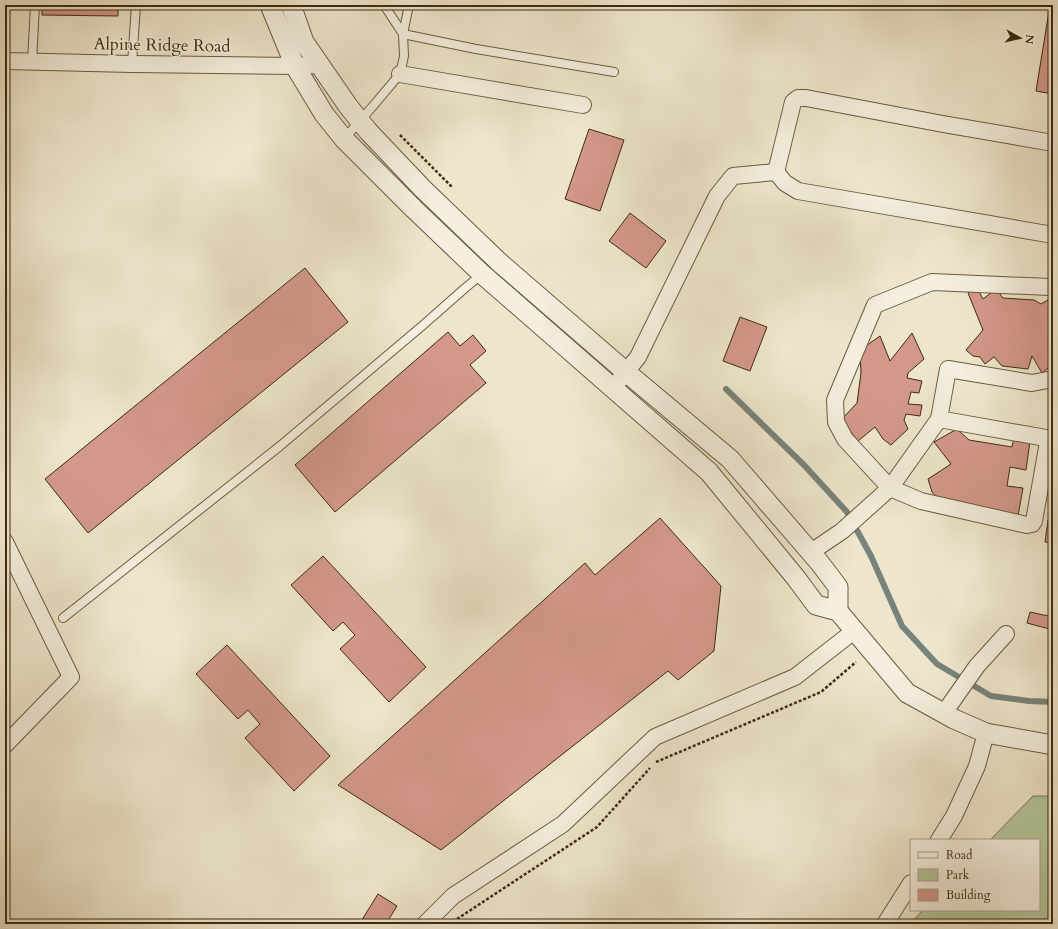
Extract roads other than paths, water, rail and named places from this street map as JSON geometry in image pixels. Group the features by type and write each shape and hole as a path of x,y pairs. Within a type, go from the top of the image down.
{"street":[{"path":"270,5 295,66 324,114 344,139 482,274 709,472 796,578 816,605 838,611 907,693 986,733 1053,745"},
{"path":"292,5 304,42 319,65 368,131 422,188 499,262 626,372 730,459 838,586 838,611"},
{"name":"Alpine Ridge Road","path":"5,61 132,64 319,65"},
{"path":"400,74 583,105"},
{"path":"776,172 792,102 798,98 806,98 1053,143"},
{"path":"613,388 638,357 717,196 734,176 776,172"},
{"path":"776,172 785,183 798,191 1053,236"},
{"path":"939,419 1046,438 1048,442 1034,521 1032,524 1027,525 921,501 890,488 845,439 836,422 835,400 875,305 932,282 1053,288"},
{"path":"810,552 842,531 890,488 939,419 948,369 1032,383 1053,379"},
{"path":"5,542 71,677 5,745"},
{"path":"425,924 453,896 562,824 655,737 794,677 854,631"},
{"path":"944,713 977,666 1006,634"},
{"path":"940,839 954,816 973,773 986,733"},
{"path":"885,924 910,885"}],"lane":[{"path":"32,62 35,5"},
{"path":"132,64 136,5"},
{"path":"384,5 404,34 476,49 614,72"},
{"path":"344,139 400,74 404,56 404,34 409,5"},
{"path":"64,618 280,446 482,274"}],"waterway":[{"path":"726,389 804,465 847,512 871,556 902,626 937,664 991,696 1029,701 1053,702"}]}
